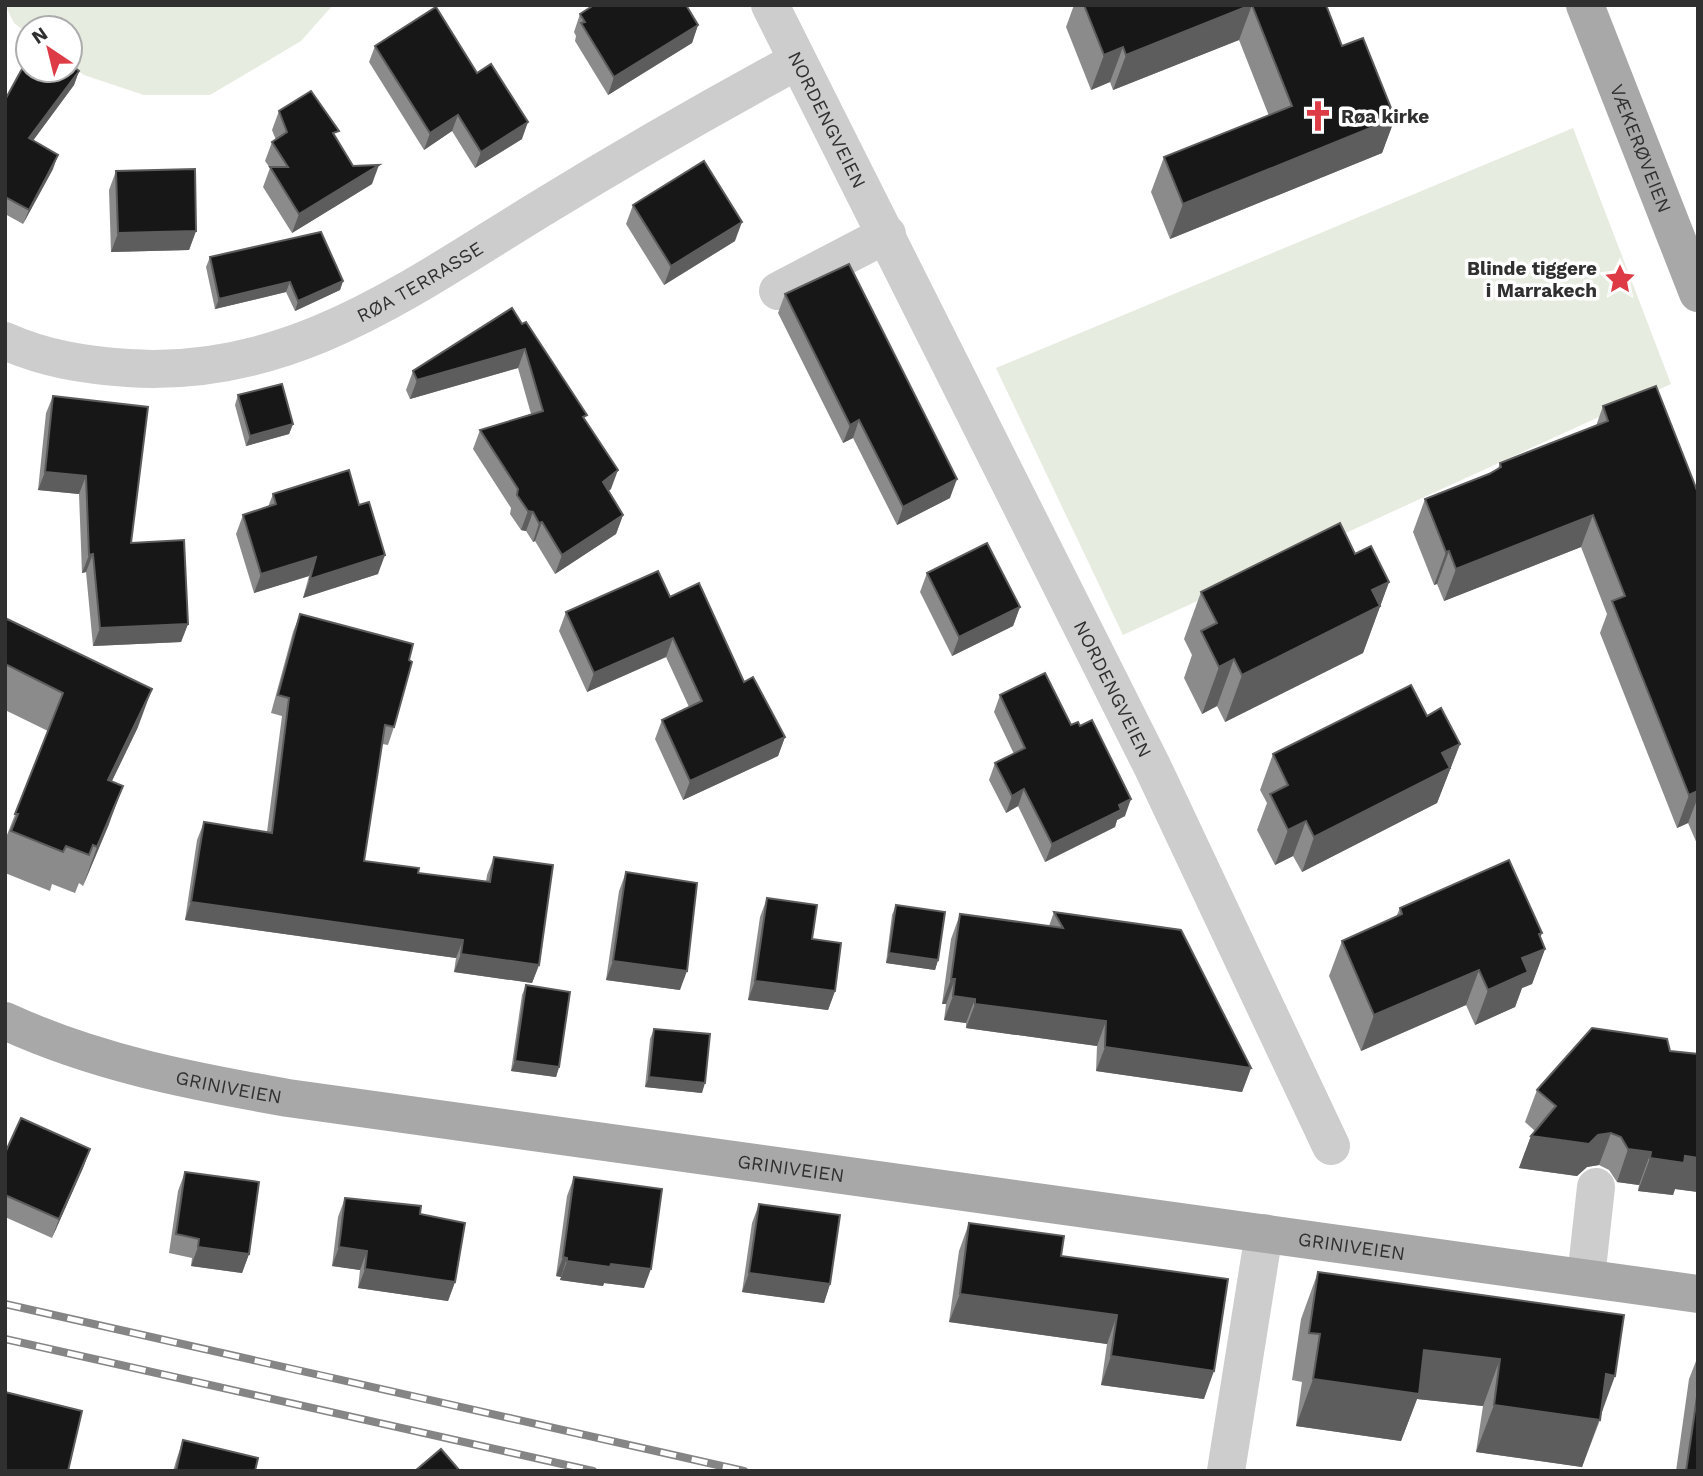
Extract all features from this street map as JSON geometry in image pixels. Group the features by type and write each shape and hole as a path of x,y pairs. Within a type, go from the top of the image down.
{"main road":[{"name":"VÆKERØVEIEN","path":"1585,5 1698,293"},
{"name":"GRINIVEIEN","path":"5,1021 71,1049 177,1079 232,1089 1698,1294"}],"street":[{"name":"NORDENGVEIEN","path":"770,5 1152,766 1332,1146"},
{"name":"RØA TERRASSE","path":"5,341 32,353 91,366 149,370 215,366 264,356 343,326 410,290 690,118 797,61"},
{"path":"778,291 887,234"},
{"path":"1586,1278 1596,1187"},
{"path":"1226,1471 1264,1233"}],"shaded area":[{"path":"5,5 333,5 301,41 210,95 144,95 84,75 84,14 14,14 14,23"},
{"path":"1573,128 1671,384 1123,635 996,368"}],"building":[{"path":"594,5 686,5 698,25 614,77 581,23 585,22 580,14"},
{"path":"1084,5 1251,5 1126,55 1123,47 1104,55"},
{"path":"1252,5 1326,5 1342,46 1363,38 1395,118 1183,204 1164,157 1292,106"},
{"path":"436,7 477,73 491,64 528,122 481,152 458,115 430,133 375,46"},
{"path":"14,84 69,84 29,138 58,155 29,210 5,197 5,100"},
{"path":"311,91 339,131 333,133 353,166 379,165 299,214 270,167 288,167 272,142 287,132 279,111"},
{"path":"704,161 742,222 671,266 633,205"},
{"path":"195,169 196,231 118,233 116,171"},
{"path":"321,232 343,281 298,301 290,282 219,299 210,257"},
{"path":"849,264 957,479 903,507 859,420 850,425 785,294"},
{"path":"512,308 522,324 526,322 587,415 583,417 618,470 603,482 623,515 562,555 542,522 539,523 517,495 518,489 480,430 543,411 525,349 417,380 413,371"},
{"path":"282,384 293,424 250,436 238,395"},
{"path":"1656,386 1698,493 1698,791 1689,795 1612,601 1625,596 1593,515 1456,569 1449,551 1446,552 1425,499 1489,474 1501,467 1500,463 1608,421 1603,406"},
{"path":"53,396 148,407 131,543 184,540 188,624 100,628 93,554 89,555 86,476 45,472"},
{"path":"349,470 359,505 369,502 385,555 310,579 316,557 261,574 243,515 276,504 273,494"},
{"path":"1340,523 1355,554 1371,546 1389,582 1372,590 1380,606 1242,675 1234,659 1219,667 1201,631 1217,623 1201,592"},
{"path":"987,543 1020,607 959,637 927,573"},
{"path":"658,571 670,597 699,583 744,682 753,677 785,737 690,781 662,720 702,701 673,638 594,673 566,612"},
{"path":"300,614 413,644 409,660 412,662 394,727 385,725 364,861 419,868 418,873 490,882 494,857 553,865 539,965 461,954 463,940 191,902 204,822 272,833 289,698 278,695"},
{"path":"5,618 152,689 108,780 123,786 97,847 93,845 89,855 66,846 63,852 11,831 18,814 15,814 63,693 5,664"},
{"path":"1045,673 1071,725 1078,722 1080,726 1092,720 1131,799 1119,805 1121,810 1052,844 1024,789 1012,796 995,763 1025,748 1000,695"},
{"path":"1411,685 1427,716 1441,708 1460,744 1442,753 1450,768 1314,837 1306,821 1288,830 1270,794 1288,785 1273,754"},
{"path":"1509,860 1542,933 1539,934 1545,949 1522,958 1528,972 1488,990 1479,970 1374,1015 1342,941 1402,914 1400,908"},
{"path":"626,872 697,883 687,971 613,961"},
{"path":"767,898 817,905 812,939 841,943 835,991 755,981"},
{"path":"896,905 945,912 938,960 889,953"},
{"path":"1054,912 1181,930 1251,1068 1105,1047 1106,1021 975,1004 975,999 953,996 955,979 951,979 960,914 1063,928"},
{"path":"526,985 570,992 559,1067 515,1061"},
{"path":"1592,1028 1667,1039 1670,1051 1698,1054 1698,1158 1685,1156 1684,1163 1650,1158 1651,1152 1628,1149 1621,1137 1611,1133 1598,1135 1589,1144 1531,1136 1556,1106 1537,1090"},
{"path":"654,1029 710,1034 705,1083 649,1077"},
{"path":"21,1118 90,1149 59,1219 5,1195 5,1153"},
{"path":"185,1172 259,1182 249,1254 198,1247 199,1239 176,1234"},
{"path":"574,1177 662,1189 651,1269 611,1264 610,1267 567,1261 567,1258 563,1257"},
{"path":"345,1198 421,1206 420,1214 465,1223 455,1282 365,1269 367,1251 339,1247"},
{"path":"759,1204 840,1215 830,1284 749,1273"},
{"path":"969,1223 1064,1236 1061,1256 1228,1279 1214,1371 1111,1356 1117,1315 960,1294"},
{"path":"1318,1272 1624,1315 1615,1376 1606,1374 1600,1420 1494,1405 1500,1359 1424,1350 1419,1394 1313,1379 1320,1334 1309,1333"},
{"path":"1698,1390 1698,1471 1686,1471"},
{"path":"5,1392 82,1411 68,1471 5,1471"},
{"path":"183,1440 258,1458 255,1471 176,1471"},
{"path":"441,1449 460,1471 415,1471"}],"railway":[{"path":"5,1304 744,1471"},
{"path":"5,1339 593,1471"}],"place":[{"name":"Røa kirke","path":"1318,116"},
{"name":"Blinde tiggere i Marrakech","path":"1620,279"}]}
